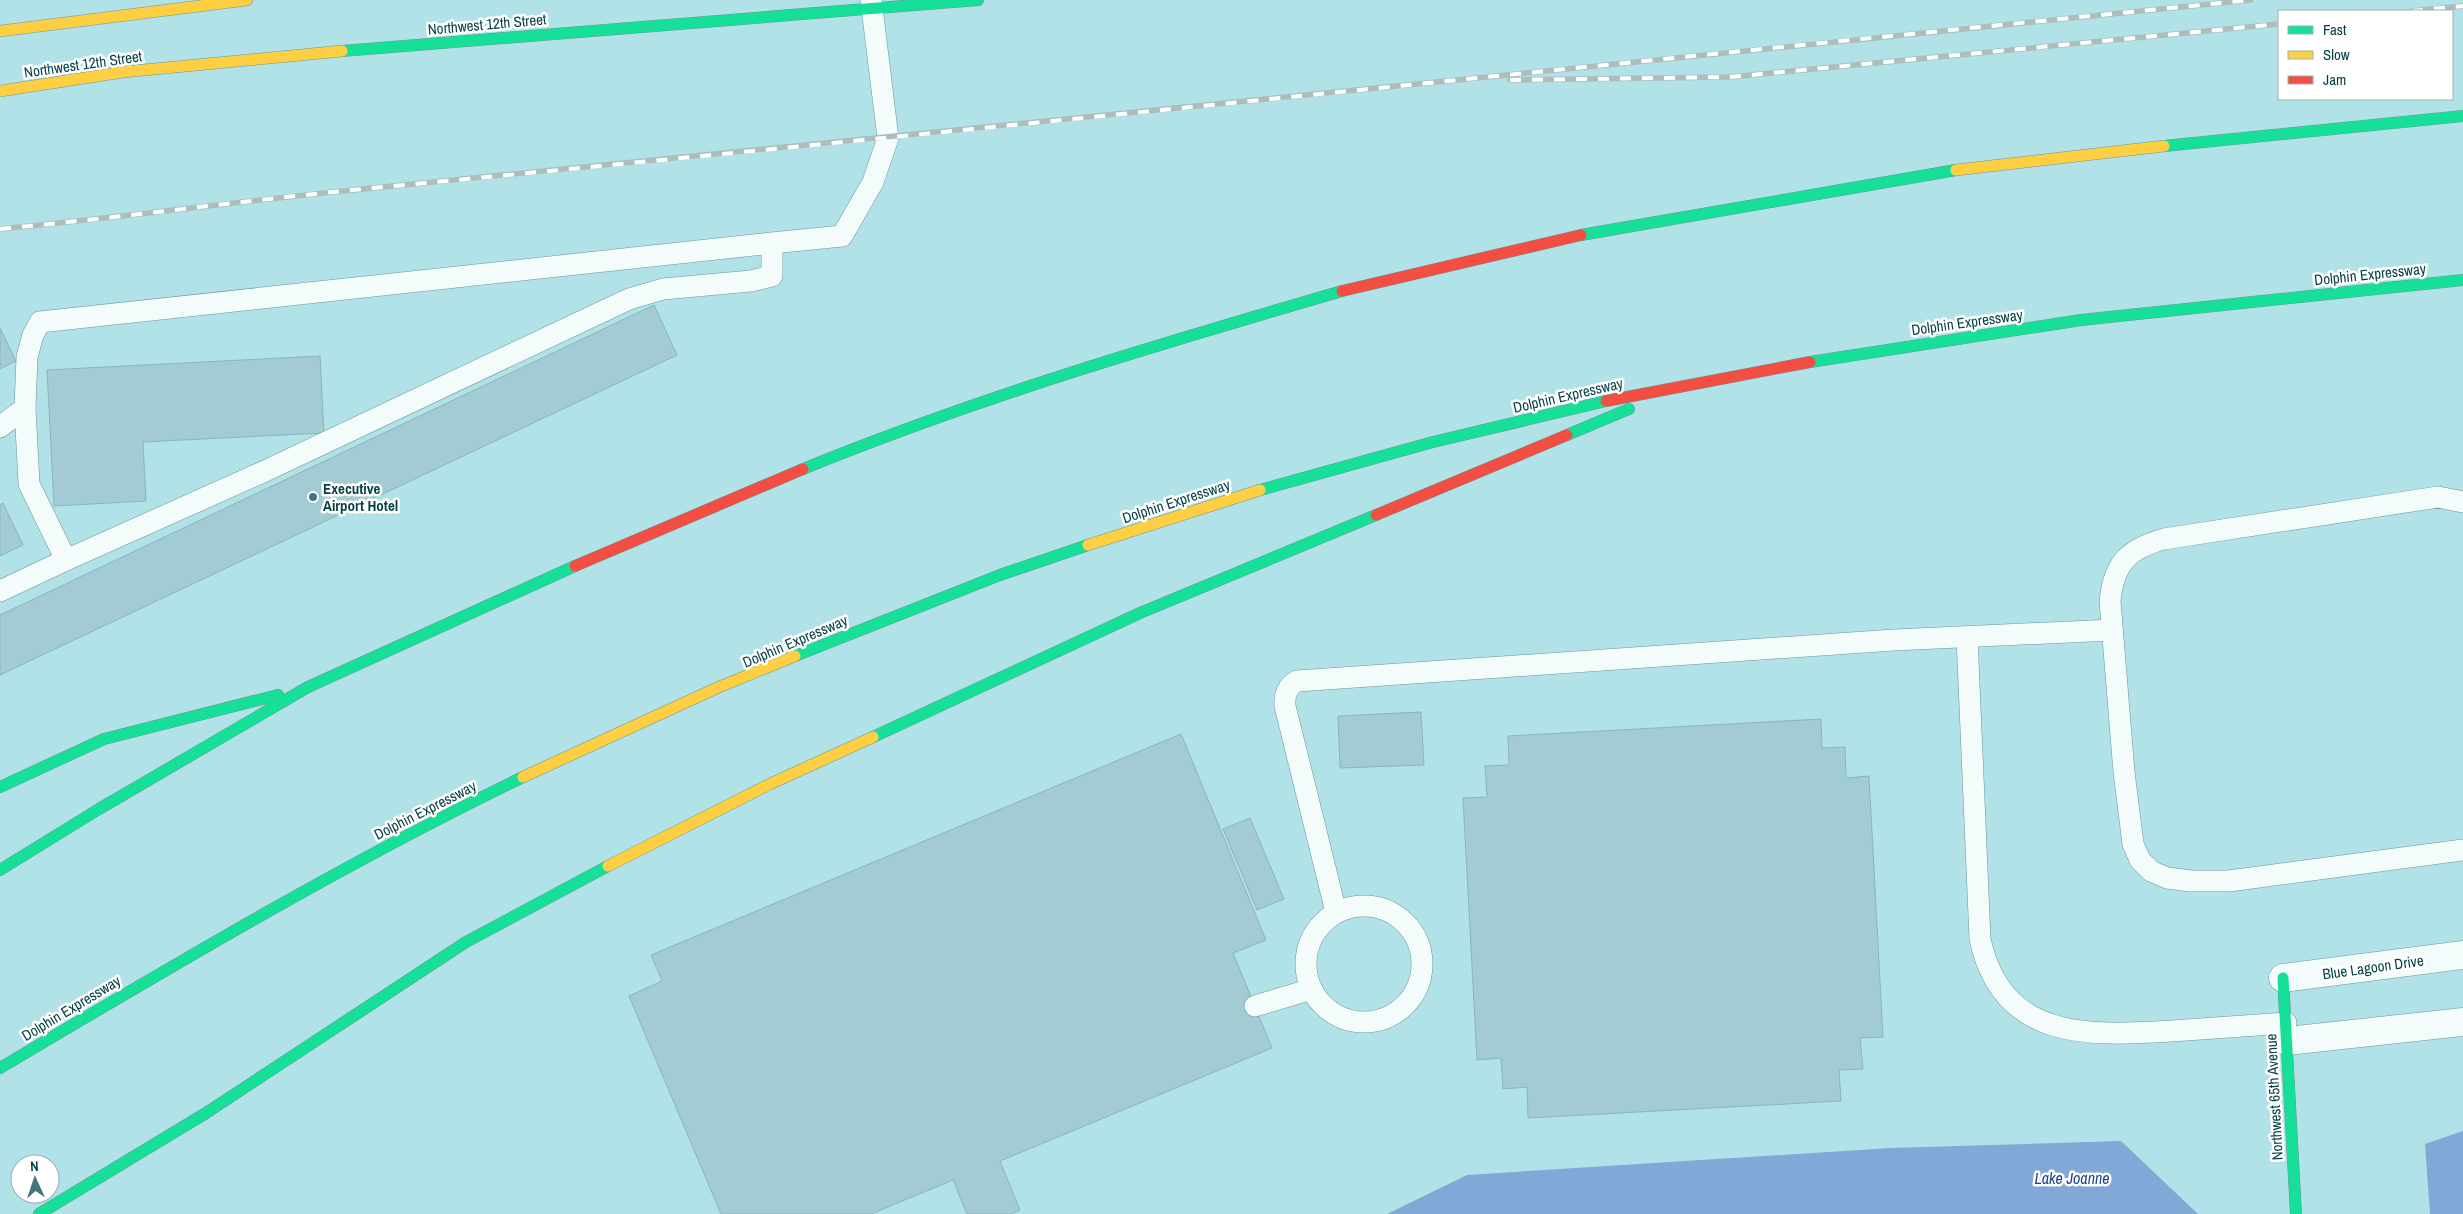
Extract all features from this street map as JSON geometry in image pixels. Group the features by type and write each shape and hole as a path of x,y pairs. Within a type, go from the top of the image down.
{"main road":[{"path":"0,30 247,0"},
{"name":"Northwest 12th Street","path":"0,91 123,72 340,51 872,4 978,0"},
{"path":"0,870 308,687 645,535 872,441 1106,360 1363,285 1568,237 1960,169 2101,152 2463,116"},
{"name":"Dolphin Expressway","path":"0,1068 253,918 441,817 568,755 824,644 1044,560 1267,488 1495,427 1688,385 1958,337 2152,313 2463,280"},
{"path":"39,1214 206,1113 466,942 582,879 762,788 1140,613 1688,385"},
{"path":"0,787 104,739 308,687"},
{"name":"Northwest 65th Avenue","path":"2283,978 2296,1214"}],"street":[{"name":"Blue Lagoon Drive","path":"2283,978 2463,955"},
{"path":"2286,1032 2463,1022"}],"lane":[{"path":"66,560 29,484 25,408 26,356 40,322 842,236 873,182 888,138 872,4"},
{"path":"0,591 273,467 629,298 664,288 752,281 772,276 772,243"},
{"path":"0,427 25,408"},
{"path":"2463,502 2438,497 2164,539 2146,544 2129,553 2119,567 2112,586 2112,630 2124,772 2133,844 2140,860 2150,871 2167,878 2191,881 2229,880 2463,850"},
{"path":"1336,912 1285,706 1284,698 1288,690 1297,681 1967,637 2112,630"},
{"path":"1967,637 1980,939 1984,960 2000,990 2036,1019 2057,1028 2083,1033 2286,1032"},
{"path":"1354,906 1374,906 1392,912 1408,925 1418,941 1423,960 1421,980 1412,997 1399,1011 1382,1020 1363,1022 1344,1019 1328,1010 1312,989 1307,977 1305,958 1310,940 1321,924 1336,912 1354,906"},
{"path":"1255,1006 1312,989"}],"water":[{"path":"2463,1131 2463,1214 2430,1214 2425,1144"},
{"name":"Lake Joanne","path":"2121,1141 2198,1214 1387,1214 1467,1175 1891,1148"}],"building":[{"name":"Executive Airport Hotel","path":"654,305 677,355 0,675 0,615"},
{"path":"0,328 16,361 0,369"},
{"path":"320,356 324,433 143,442 146,501 54,506 47,370"},
{"path":"3,503 23,545 0,556 0,505"},
{"path":"1421,712 1424,765 1340,768 1338,716"},
{"path":"1821,719 1822,748 1845,747 1846,778 1869,776 1883,1037 1860,1038 1863,1069 1839,1070 1841,1101 1528,1118 1527,1087 1503,1089 1501,1058 1477,1060 1463,798 1487,797 1485,766 1509,765 1508,736"},
{"path":"1181,734 1266,940 1233,953 1272,1048 1000,1161 1020,1210 1011,1214 967,1214 953,1180 871,1214 721,1214 629,996 662,981 651,955"},
{"path":"1250,818 1284,899 1257,910 1223,829"}],"railway":[{"path":"0,229 326,193 2251,0"},
{"path":"2422,10 2463,6"},
{"path":"1510,80 1730,77 2278,24"}],"traffic: fast":[{"path":"342,51 978,0"},
{"path":"2164,146 2463,116"},
{"path":"1581,235 1956,170"},
{"path":"1810,362 2081,320 2463,280"},
{"path":"803,469 936,418 1003,395 1206,331 1342,291"},
{"path":"1260,490 1433,442 1606,401"},
{"path":"1567,435 1629,409"},
{"path":"873,737 1140,613 1376,515"},
{"path":"795,656 1000,575 1088,545"},
{"path":"0,870 99,809 308,687 575,566"},
{"path":"0,787 104,739 278,695"},
{"path":"0,1068 324,880 523,777"},
{"path":"39,1214 206,1113 466,942 608,866"},
{"path":"2283,978 2296,1214"}],"traffic: slow":[{"path":"0,31 247,0"},
{"path":"0,91 123,72 342,51"},
{"path":"1956,170 2164,146"},
{"path":"1088,545 1260,490"},
{"path":"523,777 719,687 795,656"},
{"path":"608,866 770,784 873,737"}],"traffic: jam":[{"path":"1342,291 1581,235"},
{"path":"1606,401 1810,362"},
{"path":"1376,515 1567,435"},
{"path":"575,566 803,469"}],"place":[{"name":"Executive Airport Hotel","path":"313,497"}]}
